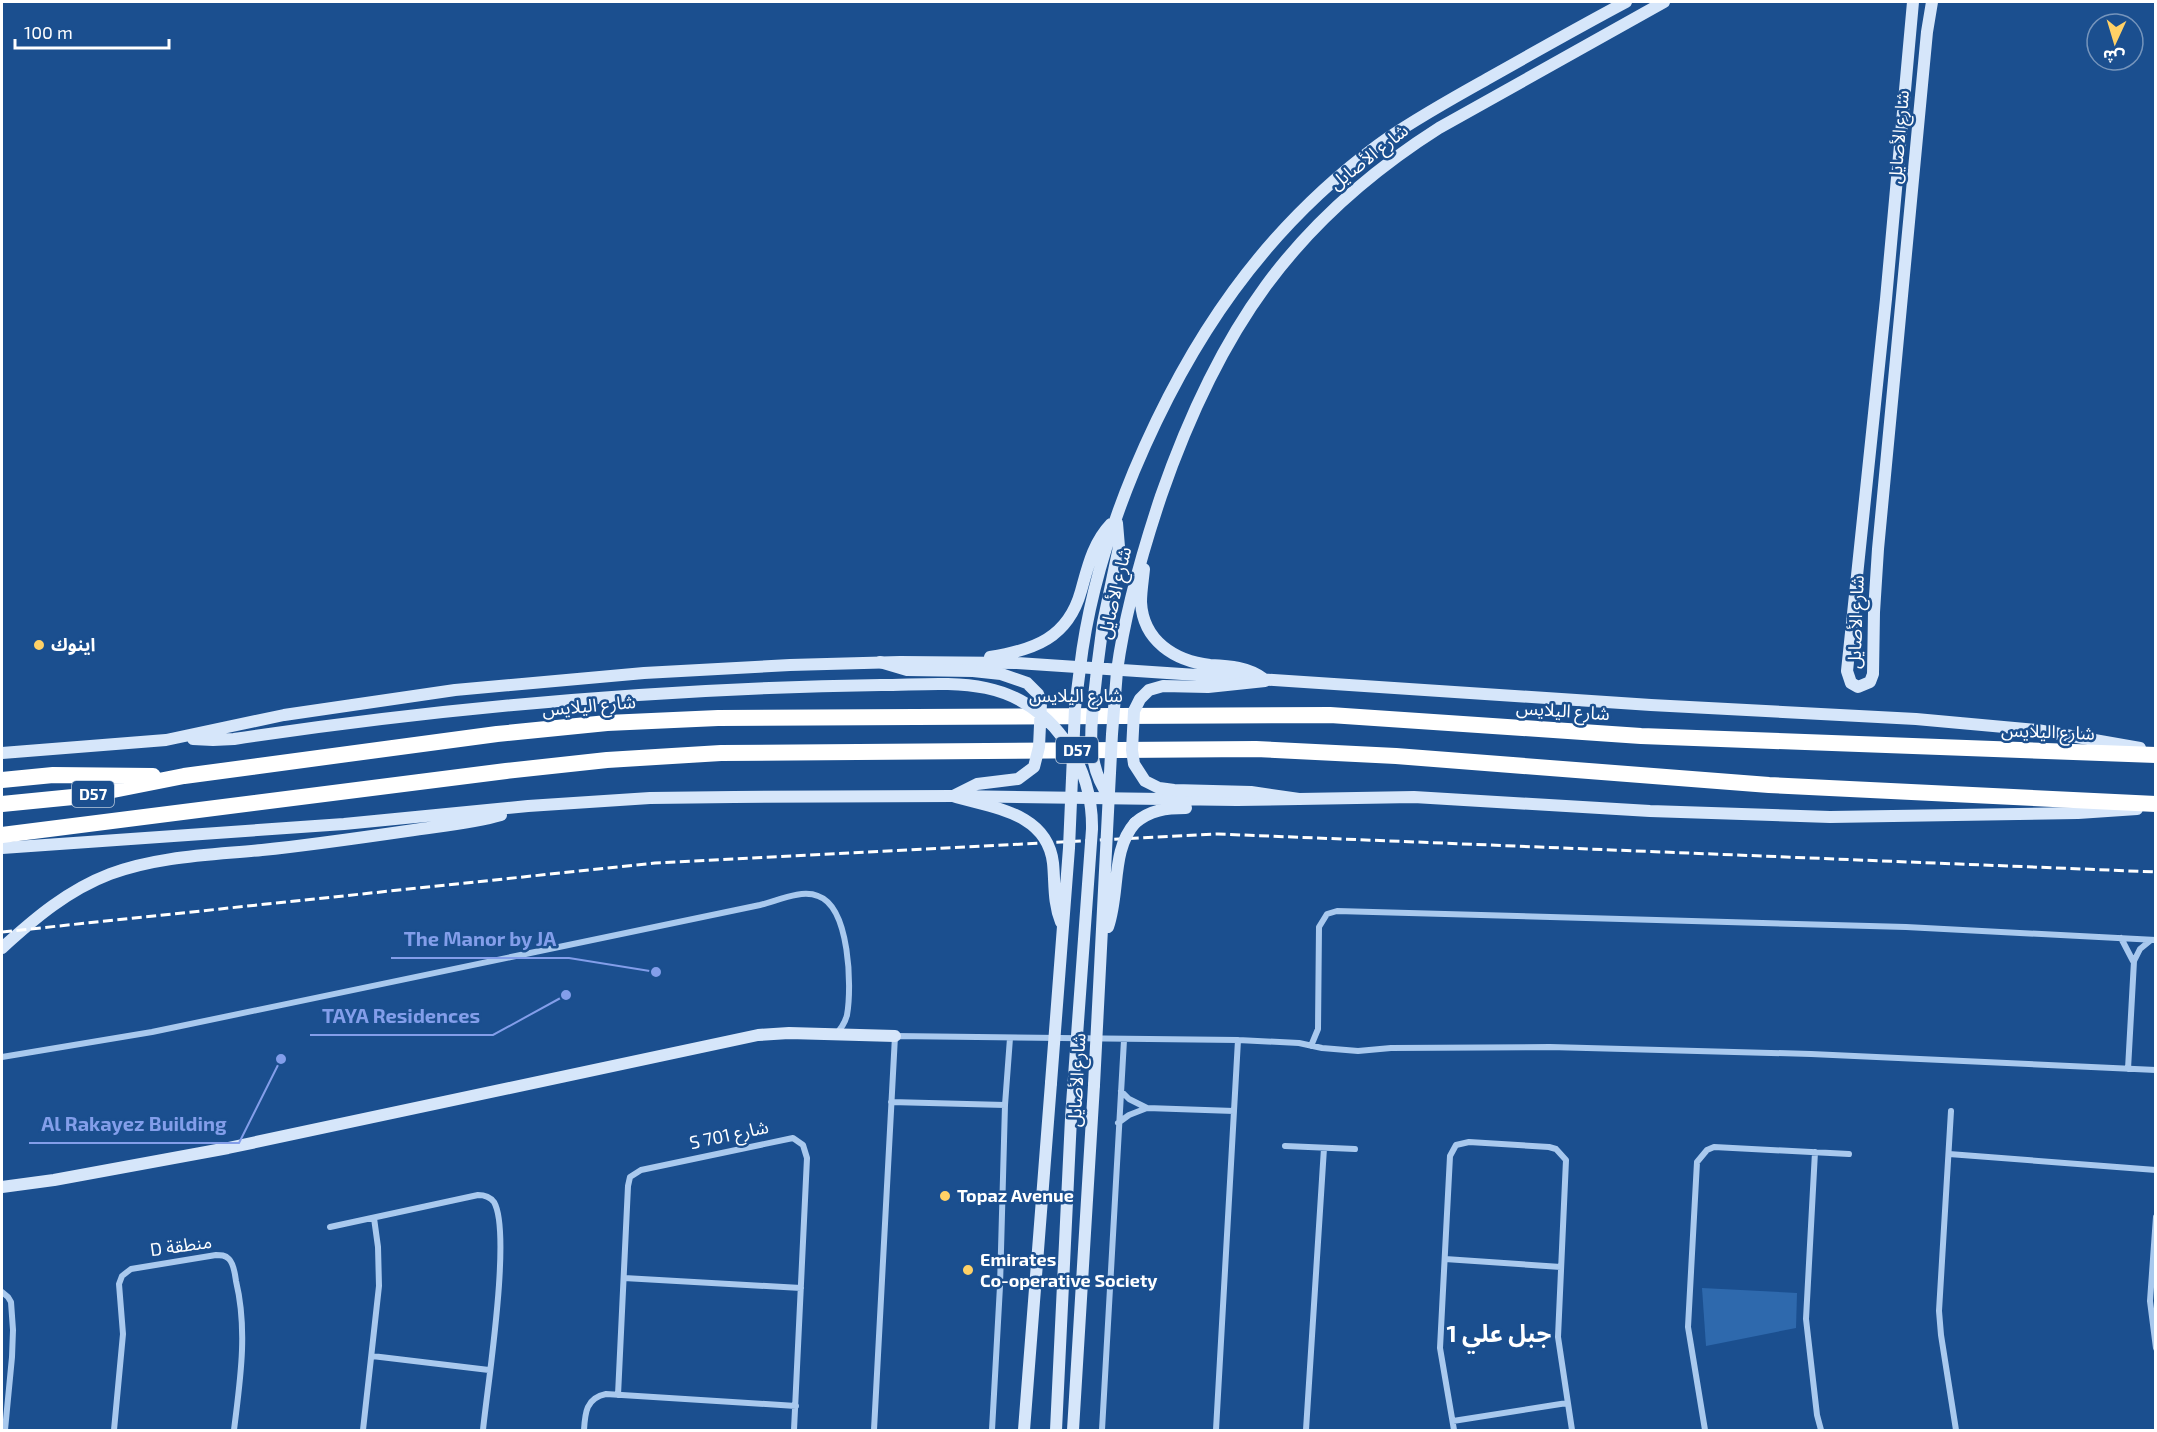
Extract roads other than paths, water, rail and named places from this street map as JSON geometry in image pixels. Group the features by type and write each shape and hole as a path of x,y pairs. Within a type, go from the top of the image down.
{"highway":[{"name":"شارع اليلايس","path":"2,804 83,796 184,776 497,734 607,723 718,718 1330,716 1641,736 2156,753"},
{"name":"D57","path":"2,835 506,771 607,760 721,753 1256,749 1396,756 1769,785 2156,806"},
{"path":"2,780 53,776 184,776"}],"main road":[{"name":"شارع الأصايل","path":"1024,1431 1064,928 1075,708 1089,612 1116,519 1144,447 1184,365 1230,295 1292,220 1342,174 1396,132 1626,2"},
{"name":"شارع الأصايل","path":"1073,1431 1095,1085 1117,671 1125,620 1143,553 1174,462 1210,376 1258,295 1308,234 1357,187 1410,146 1439,128 1664,2"},
{"name":"شارع الأصايل","path":"1913,2 1886,299 1847,672 1851,683 1858,687 1870,682 1873,674 1878,549 1932,2"},
{"path":"955,662 1025,650 1042,643 1057,632 1074,609 1097,542 1116,519"},
{"path":"1110,798 1095,773 1091,753 1097,669 1105,613 1119,547 1116,519"},
{"path":"1143,553 1142,610 1146,626 1160,645 1186,661 1242,668 1265,681"},
{"path":"880,662 908,670 973,670 1001,674 1027,683 1038,694 1041,708 1039,747 1034,767 1018,779 977,784 952,796"},
{"path":"2,753 147,742 183,737 284,714 455,690 644,673 880,662 955,662 1966,723 2037,730 2156,753"},
{"path":"1265,681 1208,687 1163,686 1149,690 1140,699 1134,711 1132,750 1134,764 1145,781 1159,788 1251,792 1299,799"},
{"path":"183,737 207,740 234,739 451,711 583,698 747,688 881,685 974,686 998,691 1036,710 1056,729 1073,751 1089,789 1092,829 1071,1118 1056,1431"},
{"path":"952,796 1020,816 1040,832 1052,856 1054,896 1064,928"},
{"path":"2,848 344,824 528,806 650,798 952,796 1238,800 1375,797 1453,799 1650,811 1830,817 2078,813 2156,806"},
{"path":"1103,939 1114,909 1121,847 1126,834 1135,823 1146,814 1160,809 1212,807 1238,800"},
{"path":"2,948 38,916 72,893 109,875 138,865 189,856 310,845 473,822 528,806"},
{"path":"2,1187 54,1180 228,1148 758,1035 789,1033 895,1036"}],"street":[{"path":"2,1057 152,1032 806,894 824,898 833,906 843,936 849,976 849,995 844,1022 835,1035"},
{"path":"1311,1047 1318,1029 1319,927 1327,914 1337,911 1906,927 2153,940"},
{"path":"2121,938 2134,962"},
{"path":"2128,1069 2134,962 2140,949 2153,940"},
{"path":"874,1431 895,1036 1238,1040 1299,1043 1311,1047 1358,1051 1391,1048 1574,1047 1811,1054 2156,1070"},
{"path":"992,1431 1000,1286 1005,1105 1010,1038"},
{"path":"1102,1431 1124,1040"},
{"path":"1216,1431 1238,1040"},
{"path":"1120,1090 1130,1100 1147,1108"},
{"path":"891,1102 1005,1105"},
{"path":"1118,1123 1135,1112 1147,1108 1234,1111"},
{"path":"1951,1111 1939,1311 1956,1431"},
{"name":"S 701 شارع","path":"618,1395 628,1183 633,1173 789,1137 800,1142 807,1155 794,1431"},
{"path":"1454,1431 1440,1348 1450,1156 1452,1150 1462,1142 1549,1147 1562,1154 1567,1167 1558,1337 1572,1431"},
{"path":"1285,1146 1354,1149"},
{"path":"1705,1431 1688,1327 1697,1162 1707,1150 1714,1146 1850,1154"},
{"path":"1306,1431 1324,1148"},
{"path":"1815,1152 1806,1319 1817,1415 1821,1431"},
{"path":"1949,1154 2156,1170"},
{"path":"330,1227 478,1195 492,1200 498,1222 501,1256 483,1431"},
{"path":"2156,1217 2150,1301 2156,1348"},
{"path":"363,1431 379,1276 374,1218"},
{"name":"D منطقة","path":"114,1431 123,1334 118,1288 120,1279 131,1269 216,1255 225,1256 232,1264 242,1316 241,1368 234,1431"},
{"path":"1444,1259 1561,1267"},
{"path":"624,1278 801,1288"},
{"path":"2,1292 11,1302 13,1330 5,1431"},
{"path":"372,1356 489,1370"},
{"path":"584,1431 585,1411 592,1399 606,1394 796,1406"},
{"path":"1453,1421 1567,1403"}],"railway":[{"path":"2,932 655,863 1218,834 2156,872"}],"place":[{"name":"اينوك","path":"39,645"},
{"name":"The Manor by JA","path":"656,972"},
{"name":"TAYA Residences","path":"566,995"},
{"name":"Al Rakayez Building","path":"281,1059"},
{"name":"Topaz Avenue","path":"945,1196"},
{"name":"Emirates Co-operative Society","path":"968,1270"}],"district":[{"name":"جبل علي 1","path":"1499,1334"}]}
